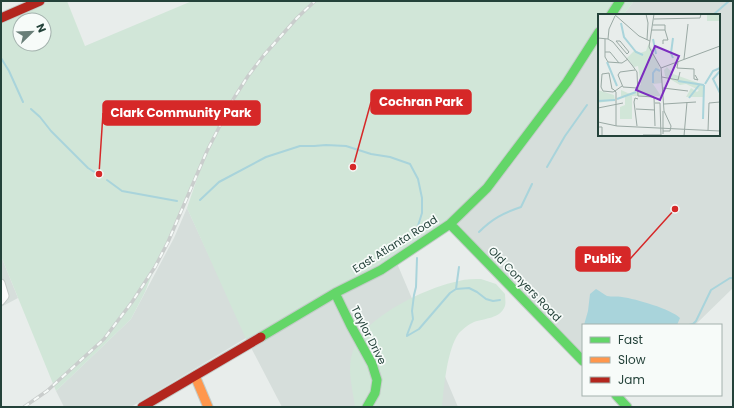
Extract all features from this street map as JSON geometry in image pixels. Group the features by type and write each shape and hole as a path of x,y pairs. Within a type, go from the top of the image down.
{"street":[{"path":"1,18 25,4 40,1"},
{"path":"612,14 620,1"},
{"name":"East Atlanta Road","path":"142,407 335,293 381,270 450,224 486,188 567,82 598,34"},
{"name":"Old Conyers Road","path":"450,224 582,360"},
{"path":"1,283 3,298"},
{"name":"Taylor Drive","path":"335,293 372,364 377,380 375,393 367,407"},
{"path":"195,376 208,407"},
{"path":"617,396 627,407"}],"shaded area":[{"path":"634,1 733,1 733,288 696,324 582,324 582,362 453,226 492,183 598,47 598,136 720,136 720,14 624,14"},
{"path":"187,208 247,338 396,261 458,407 282,407 246,338 131,407 64,407 56,391 131,319 174,238"},
{"path":"1,256 18,298 1,307"}],"green space":[{"path":"37,1 67,1 85,46 192,1 634,1 624,14 598,14 598,47 492,183 453,226 396,261 246,339 187,208 203,161 168,242 131,319 56,391 1,256 1,18 12,13 12,52 52,52 52,12 14,12"},
{"path":"481,279 496,284 505,294 505,306 496,316 472,323 459,333 449,358 442,407 355,407 350,376 351,358 359,339 371,324 407,300 435,288 464,280"}],"water":[{"path":"596,289 607,296 628,298 653,305 669,311 680,318 677,324 584,324 588,311 590,294"}],"waterway":[{"path":"714,14 729,1"},
{"path":"1,58 9,71 23,102"},
{"path":"547,167 565,136 587,105"},
{"path":"31,109 88,168 96,173"},
{"path":"200,200 219,182 266,157 300,146 346,146 371,154 390,157 410,164 418,179 422,198 422,213 416,232"},
{"path":"107,180 122,191 177,201"},
{"path":"479,232 498,217 521,207 532,184"},
{"path":"407,335 413,319 412,311 416,287 417,258"},
{"path":"456,289 459,267"},
{"path":"693,324 696,321 711,290 730,278 733,278"},
{"path":"407,336 419,329 450,293 456,289 469,288 486,299 493,301 500,300"}],"railway":[{"path":"24,407 47,391 104,339 132,302 155,267 168,242 207,151 234,98 264,55 297,18 315,1"}],"traffic: fast":[{"path":"612,14 620,1"},
{"path":"261,337 335,293 381,270 450,224 487,188 567,82 598,34"},
{"path":"450,224 582,360"},
{"path":"335,293 372,364 377,380 375,393 367,407"},
{"path":"617,396 627,407"}],"traffic: slow":[{"path":"195,376 208,407"}],"traffic: jam":[{"path":"1,18 40,1"},
{"path":"142,407 261,337"}],"place":[{"name":"Cochran Park","path":"353,167"},
{"name":"Clark Community Park","path":"99,174"},
{"name":"Publix","path":"675,209"}]}
